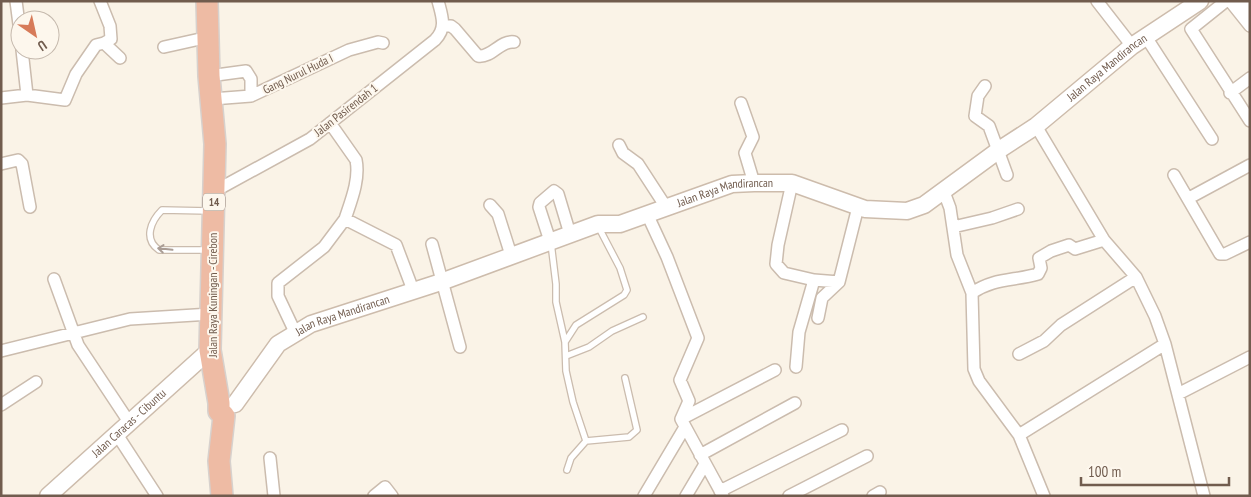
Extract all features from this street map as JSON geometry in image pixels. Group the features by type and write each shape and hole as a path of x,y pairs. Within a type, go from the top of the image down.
{"highway":[{"name":"Jalan Raya Kuningan - Cirebon","path":"207,1 209,76 212,99 214,201 210,350 226,408 219,461 222,496"}],"street":[{"path":"1,98 27,95 65,100 84,60 96,45 110,39 112,32 100,1"},
{"path":"438,1 443,26 456,28 478,56 485,56 500,45 514,42"},
{"path":"1097,1 1139,42 1212,139"},
{"name":"Jalan Raya Mandirancan","path":"226,408 278,344 295,332 316,322 441,282 598,224 620,224 648,216 666,207 732,184 754,182 792,183 858,207 891,212 907,211 924,205 999,150 1036,126 1139,42 1200,1"},
{"path":"1226,1 1191,29 1250,121"},
{"path":"1230,1 1250,26"},
{"path":"1242,1 1250,12"},
{"name":"Jalan Pasirendah 1","path":"214,201 251,169 290,151 330,124 435,40 441,34 443,26"},
{"path":"164,47 209,37"},
{"name":"Gang Nurul Huda I","path":"212,99 251,96 349,50 378,42 383,43"},
{"path":"104,43 120,58"},
{"path":"23,60 27,95"},
{"path":"209,76 246,71 251,79 251,96"},
{"path":"1230,92 1250,78"},
{"path":"985,86 978,96 975,116 990,126 1008,175"},
{"path":"741,103 753,137 744,153 754,182"},
{"path":"295,332 278,296 278,283 318,252 345,219 352,198 358,167 356,160 330,124"},
{"path":"1036,126 1104,240 1136,277 1165,344 1204,496"},
{"path":"619,145 623,152 638,164 666,207"},
{"path":"1,164 18,160 22,164 30,207"},
{"path":"1189,198 1248,169"},
{"path":"1174,174 1220,254 1224,255 1250,242"},
{"path":"792,183 778,245 776,264 784,272 814,280 839,282"},
{"path":"550,241 539,207 554,191 558,194 570,234"},
{"path":"944,192 950,208 957,256 972,293 974,369 979,381 1019,435 1044,496"},
{"path":"490,205 498,214 511,255"},
{"path":"818,318 822,298 839,282 858,207"},
{"path":"953,227 992,218 1018,209"},
{"path":"644,496 683,423 689,401 680,380 698,338 667,257 648,216"},
{"path":"345,219 396,245 414,290"},
{"path":"972,293 989,282 1018,280 1038,274 1041,268 1039,258 1051,251 1069,245 1075,249 1104,240"},
{"path":"432,244 460,348"},
{"path":"1019,354 1044,340 1061,325 1136,277"},
{"path":"54,279 85,359 129,422"},
{"path":"796,367 799,332 806,301 814,280"},
{"path":"1,352 74,331 130,318 211,314"},
{"path":"1019,435 1165,344"},
{"name":"Jalan Caracas - Cibuntu","path":"48,496 210,350"},
{"path":"1178,394 1250,357"},
{"path":"683,423 775,370"},
{"path":"1,405 36,382"},
{"path":"686,496 703,459 795,403"},
{"path":"683,423 721,494 842,430"},
{"path":"116,433 157,496"},
{"path":"789,496 867,456"},
{"path":"270,458 274,496"},
{"path":"374,496 385,486 392,496"}],"lane":[{"path":"213,250 159,250 151,241 150,229 152,220 162,210 214,201"},
{"path":"565,342 576,325 624,295 627,290 620,268 598,224"},
{"path":"550,241 556,284 556,302 565,342 566,371 573,402 586,441"},
{"path":"566,356 589,346 612,331 643,317"},
{"path":"567,470 571,458 586,441 629,437 637,430 625,378"}]}
